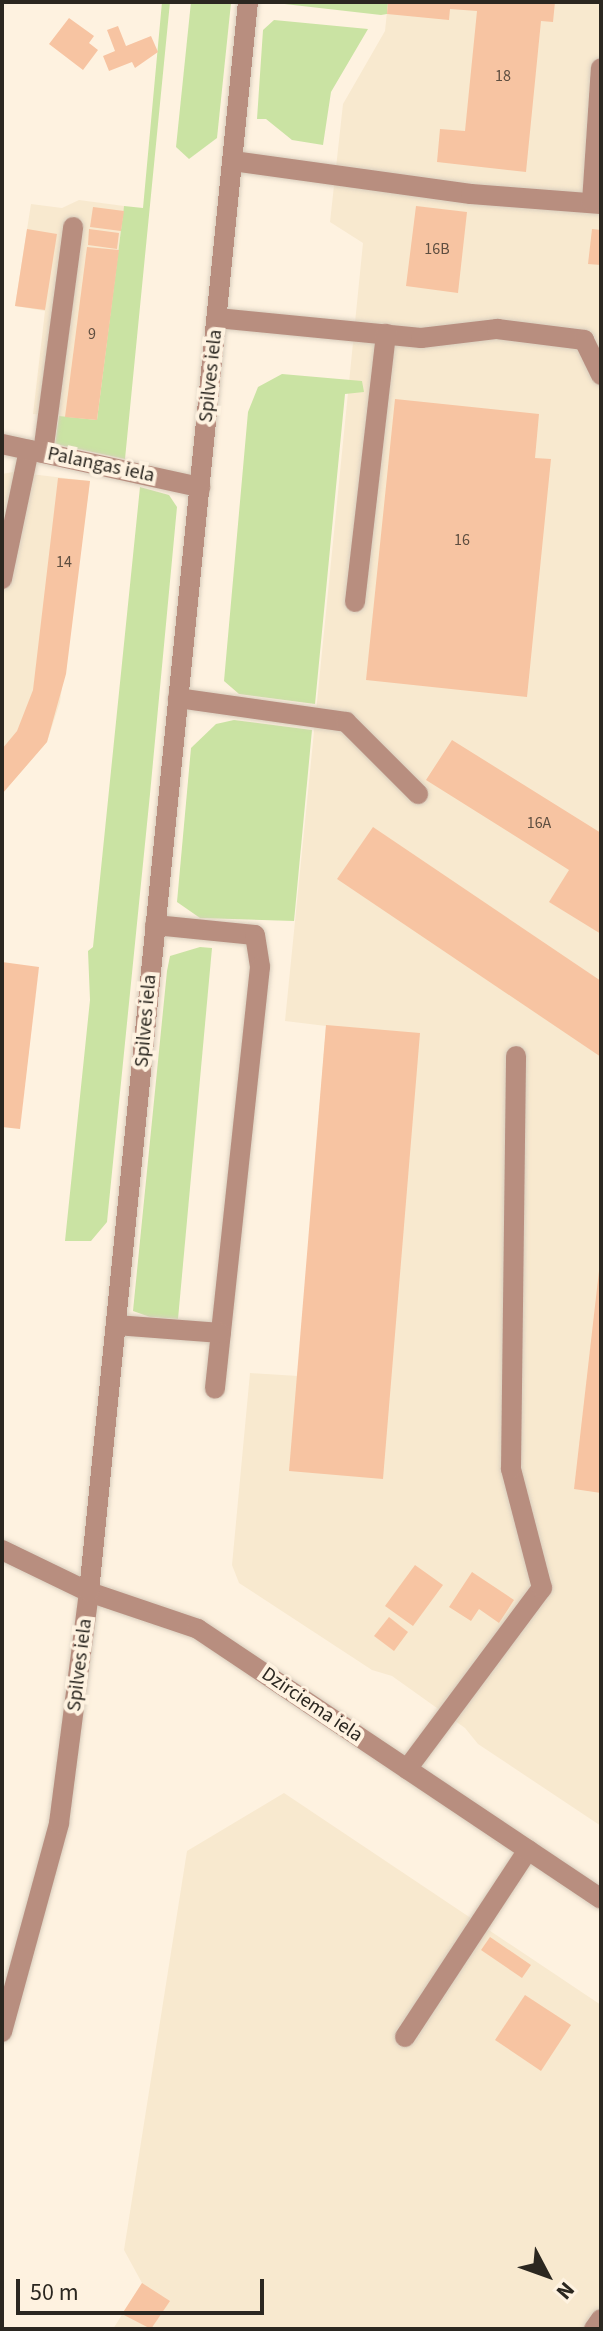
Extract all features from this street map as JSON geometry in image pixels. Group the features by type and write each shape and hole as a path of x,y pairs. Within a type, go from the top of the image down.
{"street":[{"name":"Spilves iela","path":"2,2032 59,1823 89,1592 248,2"},
{"path":"233,161 471,194 596,203 601,68"},
{"path":"2,579 36,452 73,227"},
{"path":"217,318 421,338 497,329 584,340 601,375"},
{"path":"355,602 386,334"},
{"name":"Palangas iela","path":"2,444 200,487"},
{"path":"178,698 346,722 418,794"},
{"path":"155,925 255,935 260,967 215,1389"},
{"path":"407,1769 542,1588 511,1469 516,1056"},
{"path":"116,1325 221,1333"},
{"name":"Dzirciema iela","path":"2,1550 89,1592 198,1629 601,1899"},
{"path":"405,2037 528,1850"},
{"path":"594,2329 601,2319"}],"shaded area":[{"path":"388,2 601,2 601,1826 478,1744 465,1728 392,1676 372,1670 239,1583 232,1565 250,1373 298,1376 326,1026 285,1021 363,243 330,222 343,104 385,31"},
{"path":"79,200 124,206 97,420 33,414 45,311 15,306 31,204 62,208"},
{"path":"13,472 90,481 60,702 47,742 2,794 2,474"},
{"path":"284,1793 601,2005 601,2329 113,2329 142,2283 124,2250 187,1851"}],"green space":[{"path":"162,2 170,2 125,459 55,444 59,416 97,420 124,206 143,208"},
{"path":"191,2 231,3 217,138 189,159 176,147"},
{"path":"267,2 388,2 387,14 381,15"},
{"path":"274,20 368,29 331,92 323,145 292,140 266,119 257,119 263,30"},
{"path":"282,374 362,381 364,392 345,394 315,704 239,694 224,681 248,412 258,387"},
{"path":"140,487 169,495 177,507 150,794 107,1222 91,1241 65,1241 90,1000 88,951 93,947"},
{"path":"234,720 312,730 294,921 200,918 177,902 191,748 216,724"},
{"path":"200,947 212,948 178,1319 150,1317 133,1311 167,971 170,956"}],"building":[{"path":"388,2 555,2 553,22 541,21 526,172 437,162 440,129 465,131 477,11 450,9 449,20 387,14"},
{"path":"69,18 94,36 89,43 98,50 83,70 49,44"},
{"path":"118,26 126,46 151,36 158,52 135,68 132,62 109,71 103,56 115,51 107,30"},
{"path":"416,206 467,212 458,293 406,286"},
{"path":"93,207 124,211 121,231 90,227"},
{"path":"27,229 57,234 45,310 15,306"},
{"path":"89,229 119,233 117,249 88,245"},
{"path":"592,229 601,230 601,265 588,264"},
{"path":"87,247 119,250 97,420 65,417"},
{"path":"395,399 539,414 535,458 551,459 527,697 366,680"},
{"path":"58,478 90,481 66,674 47,742 2,794 2,749 17,731 33,690"},
{"path":"452,740 601,833 601,934 549,902 569,870 426,780"},
{"path":"373,827 601,981 601,1057 337,879"},
{"path":"2,962 39,967 20,1129 2,1127"},
{"path":"326,1025 420,1033 383,1479 289,1471"},
{"path":"601,1271 601,1493 574,1489"},
{"path":"415,1565 443,1585 413,1626 385,1606"},
{"path":"472,1572 514,1600 499,1623 479,1609 471,1621 449,1607"},
{"path":"389,1617 408,1632 394,1651 374,1636"},
{"path":"490,1937 531,1965 522,1978 481,1950"},
{"path":"525,1995 571,2025 541,2071 495,2040"},
{"path":"142,2283 170,2301 151,2329 122,2314"}]}
